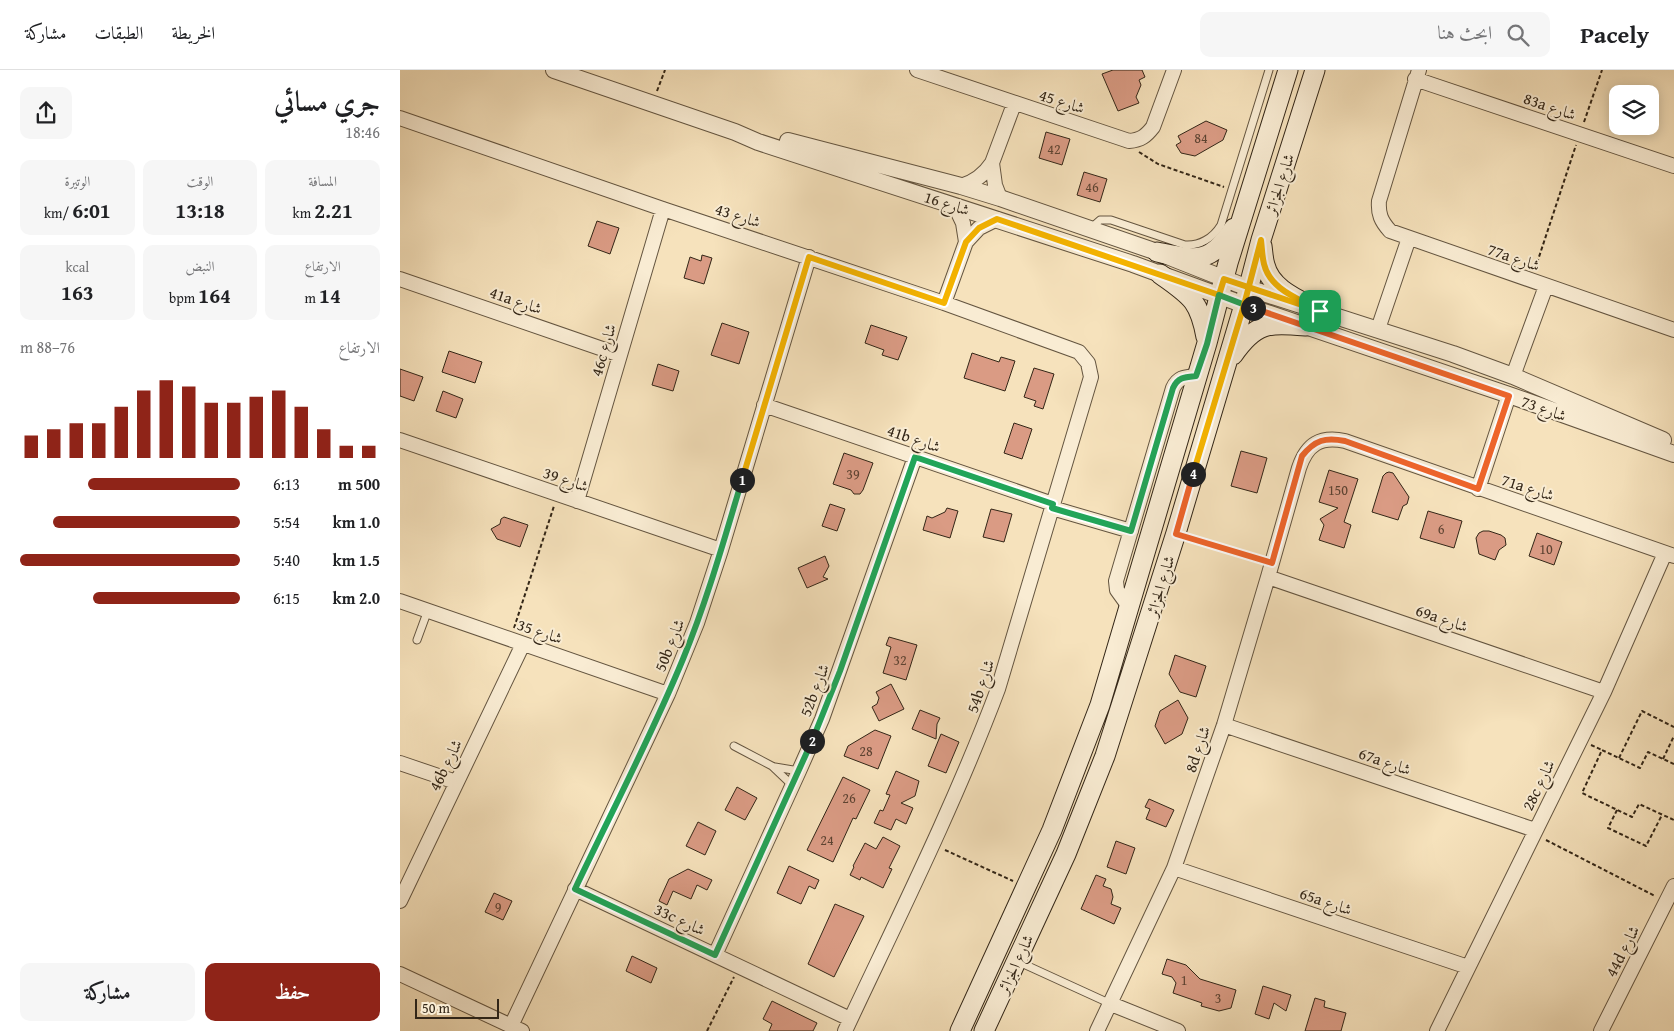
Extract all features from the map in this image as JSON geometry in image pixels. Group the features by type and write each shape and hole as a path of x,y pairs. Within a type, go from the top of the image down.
{"main road":[{"name":"شارع الجزائر","path":"960,1031 1027,888 1056,822 1085,747 1114,662 1196,376 1207,344 1221,287 1288,70"},
{"name":"شارع الجزائر","path":"984,1031 1066,854 1105,756 1176,534 1261,240 1315,70"},
{"path":"1157,252 1192,258 1209,255 1223,245 1244,212"},
{"path":"1261,240 1264,265 1273,281 1279,288 1320,311"},
{"path":"1160,274 1189,296 1195,303 1202,318 1207,344"},
{"path":"1225,366 1245,339 1260,328 1277,324 1306,326"}],"street":[{"name":"شارع 16","path":"554,70 735,132 758,142 1160,274 1221,287 1246,296"},
{"name":"شارع 45","path":"917,70 1129,142"},
{"path":"1129,142 1139,140 1148,135 1153,127 1174,70"},
{"name":"83a شارع","path":"1417,75 1579,134 1674,166"},
{"name":"77a شارع","path":"1417,75 1379,201 1378,212 1382,223 1390,231 1674,330"},
{"path":"961,186 982,176 992,163 1014,104"},
{"name":"شارع 43","path":"400,118 1066,346"},
{"name":"شارع 16","path":"735,132 770,137 961,186 1000,198 1157,252 1221,287"},
{"path":"992,163 995,185 1000,198"},
{"path":"955,206 963,223 966,242"},
{"name":"46c شارع","path":"577,501 662,209"},
{"path":"944,303 966,242 979,228 997,219"},
{"path":"1378,330 1409,238"},
{"name":"50b شارع","path":"516,1028 575,889 668,694 697,623 721,550 809,257"},
{"name":"41a شارع","path":"400,278 620,355"},
{"path":"1513,376 1546,286"},
{"name":"شارع 73","path":"1246,296 1320,311 1513,376 1674,445"},
{"name":"شارع 73","path":"1246,296 1306,326 1674,454"},
{"name":"54b شارع","path":"848,1025 934,845 998,689 1091,377 1088,363 1079,352 1066,346"},
{"path":"1130,608 1116,586 1131,531 1173,388 1176,381 1180,378 1196,376"},
{"path":"1478,489 1509,396"},
{"name":"41b شارع","path":"764,405 1053,506 1131,531"},
{"name":"شارع 39","path":"400,440 721,550"},
{"name":"71a شارع","path":"1299,468 1302,456 1310,447 1321,440 1345,441 1478,489 1572,519 1670,554"},
{"name":"52b شارع","path":"715,955 800,771 840,671 915,457"},
{"name":"8d شارع","path":"1097,1031 1174,868 1224,724 1299,468"},
{"name":"28c شارع","path":"1437,1031 1670,554"},
{"name":"69a شارع","path":"1268,577 1604,692"},
{"name":"شارع 35","path":"400,601 668,694"},
{"name":"46b شارع","path":"400,902 456,782 516,642"},
{"name":"67a شارع","path":"1224,724 1534,832"},
{"path":"400,763 456,782"},
{"name":"65a شارع","path":"1174,868 1468,967"},
{"name":"33c شارع","path":"575,889 739,966 848,1025"},
{"name":"44d شارع","path":"1606,1029 1672,891"},
{"path":"400,974 516,1028"},
{"path":"1111,1004 1178,1031"}],"lane":[{"path":"1090,229 1100,220 1111,220 1185,245 1200,243 1212,236 1221,225 1269,70"},
{"path":"417,640 428,610"},
{"path":"734,746 772,766 800,771"},
{"path":"772,766 793,786"},
{"path":"1017,961 1111,1004"}],"path":[{"path":"653,104 665,70"},
{"path":"1531,281 1602,70"},
{"path":"1129,142 1146,158 1158,164 1232,190"},
{"path":"516,642 558,494"},
{"path":"1176,534 1272,563"},
{"path":"1619,758 1642,711 1674,726"},
{"path":"1662,759 1674,736"},
{"path":"1674,764 1648,752 1640,768 1602,750 1582,793 1632,817 1639,804 1674,820"},
{"path":"1617,810 1608,828 1646,846 1662,815"},
{"path":"1534,832 1672,891"},
{"path":"934,845 1027,888"},
{"path":"707,1031 739,966"}],"building":[{"path":"1113,70 1142,70 1145,77 1139,80 1141,85 1136,97 1139,103 1118,111 1102,74"},
{"path":"1206,121 1227,130 1223,140 1195,156 1181,153 1176,145 1181,142 1178,136"},
{"path":"1046,132 1070,139 1062,165 1039,158"},
{"path":"1084,172 1107,179 1100,202 1077,195"},
{"path":"597,221 619,228 610,254 588,246"},
{"path":"702,255 712,258 704,284 684,278 690,257 701,261"},
{"path":"722,323 749,332 739,364 711,355"},
{"path":"871,325 907,337 898,360 882,355 884,350 865,343"},
{"path":"449,351 482,362 475,383 442,372"},
{"path":"972,353 999,362 1001,357 1015,361 1005,391 964,378"},
{"path":"658,364 679,371 673,391 652,385"},
{"path":"1034,368 1054,374 1043,409 1034,406 1036,401 1024,397"},
{"path":"400,369 423,377 414,401 400,396"},
{"path":"443,391 463,399 456,418 436,411"},
{"path":"1014,423 1032,429 1022,459 1004,453"},
{"path":"1241,451 1267,458 1257,493 1231,486"},
{"path":"844,453 873,463 860,494 854,494 851,490 833,484"},
{"path":"1329,470 1358,479 1344,522 1351,525 1344,548 1319,540 1324,525 1320,519 1338,508 1319,502"},
{"path":"1389,472 1393,473 1409,497 1407,504 1403,506 1398,520 1372,512 1383,476"},
{"path":"830,504 845,509 837,531 822,526"},
{"path":"947,508 958,511 950,538 923,530 927,516 932,518 945,512"},
{"path":"991,509 1012,514 1004,542 983,537"},
{"path":"1428,511 1462,521 1454,548 1420,538"},
{"path":"504,517 528,525 520,547 497,539 491,529 500,524 501,519"},
{"path":"1483,531 1489,531 1505,538 1506,545 1499,550 1495,560 1479,554 1476,538"},
{"path":"1537,533 1562,542 1554,565 1529,556"},
{"path":"825,556 829,566 823,577 828,579 807,588 798,568"},
{"path":"889,637 917,645 906,680 883,673 891,647 886,645"},
{"path":"1175,655 1206,666 1196,697 1180,692 1169,674"},
{"path":"891,684 904,709 879,721 872,707 877,704 879,698 876,692"},
{"path":"1178,700 1188,718 1182,734 1165,744 1155,726 1160,711"},
{"path":"920,710 940,718 937,724 936,739 912,729"},
{"path":"875,730 891,736 878,769 844,756 848,746"},
{"path":"941,734 959,742 946,773 928,766"},
{"path":"896,771 919,781 915,796 901,803 913,808 906,824 896,819 891,830 874,823 880,810 883,811 890,795 886,794"},
{"path":"843,777 870,790 856,819 853,818 833,862 807,850"},
{"path":"737,787 757,798 745,820 725,810"},
{"path":"1149,799 1174,810 1166,827 1146,819 1150,809 1145,807"},
{"path":"698,822 716,831 705,855 686,846"},
{"path":"883,837 900,846 889,868 892,869 883,888 861,877 860,880 850,875 865,843 876,849"},
{"path":"1116,841 1135,848 1126,874 1107,867"},
{"path":"789,866 819,880 815,889 809,886 801,904 777,893"},
{"path":"688,869 712,880 707,890 697,885 691,899 673,891 667,905 659,901 669,879"},
{"path":"1096,875 1106,879 1103,886 1111,889 1113,897 1111,904 1121,908 1114,924 1081,909"},
{"path":"494,893 512,901 503,920 485,912"},
{"path":"835,904 864,916 834,977 808,964"},
{"path":"632,956 657,968 651,983 626,971"},
{"path":"1167,959 1186,965 1200,979 1236,990 1231,1008 1219,1011 1201,1006 1202,1003 1173,993 1176,983 1172,977 1162,974"},
{"path":"1263,986 1291,995 1286,1011 1274,1003 1269,1019 1255,1014"},
{"path":"1315,998 1325,1001 1324,1007 1346,1013 1341,1031 1305,1031"},
{"path":"772,1001 817,1023 813,1031 769,1031 772,1024 763,1019"}],"route":[{"path":"1320,311 1248,288 1224,279 1219,295 997,219 979,228 966,242 944,303 809,257 721,550 697,623 668,694 575,889 715,955 822,719 915,457 1053,504 1052,508 1131,531 1173,388 1176,381 1180,378 1196,376 1207,344 1219,295 1244,305 1261,311 1509,396 1478,489 1345,441 1321,440 1310,447 1302,456 1272,563 1176,534 1244,305 1248,288 1261,240 1264,265 1273,281 1279,288 1320,311"}]}
